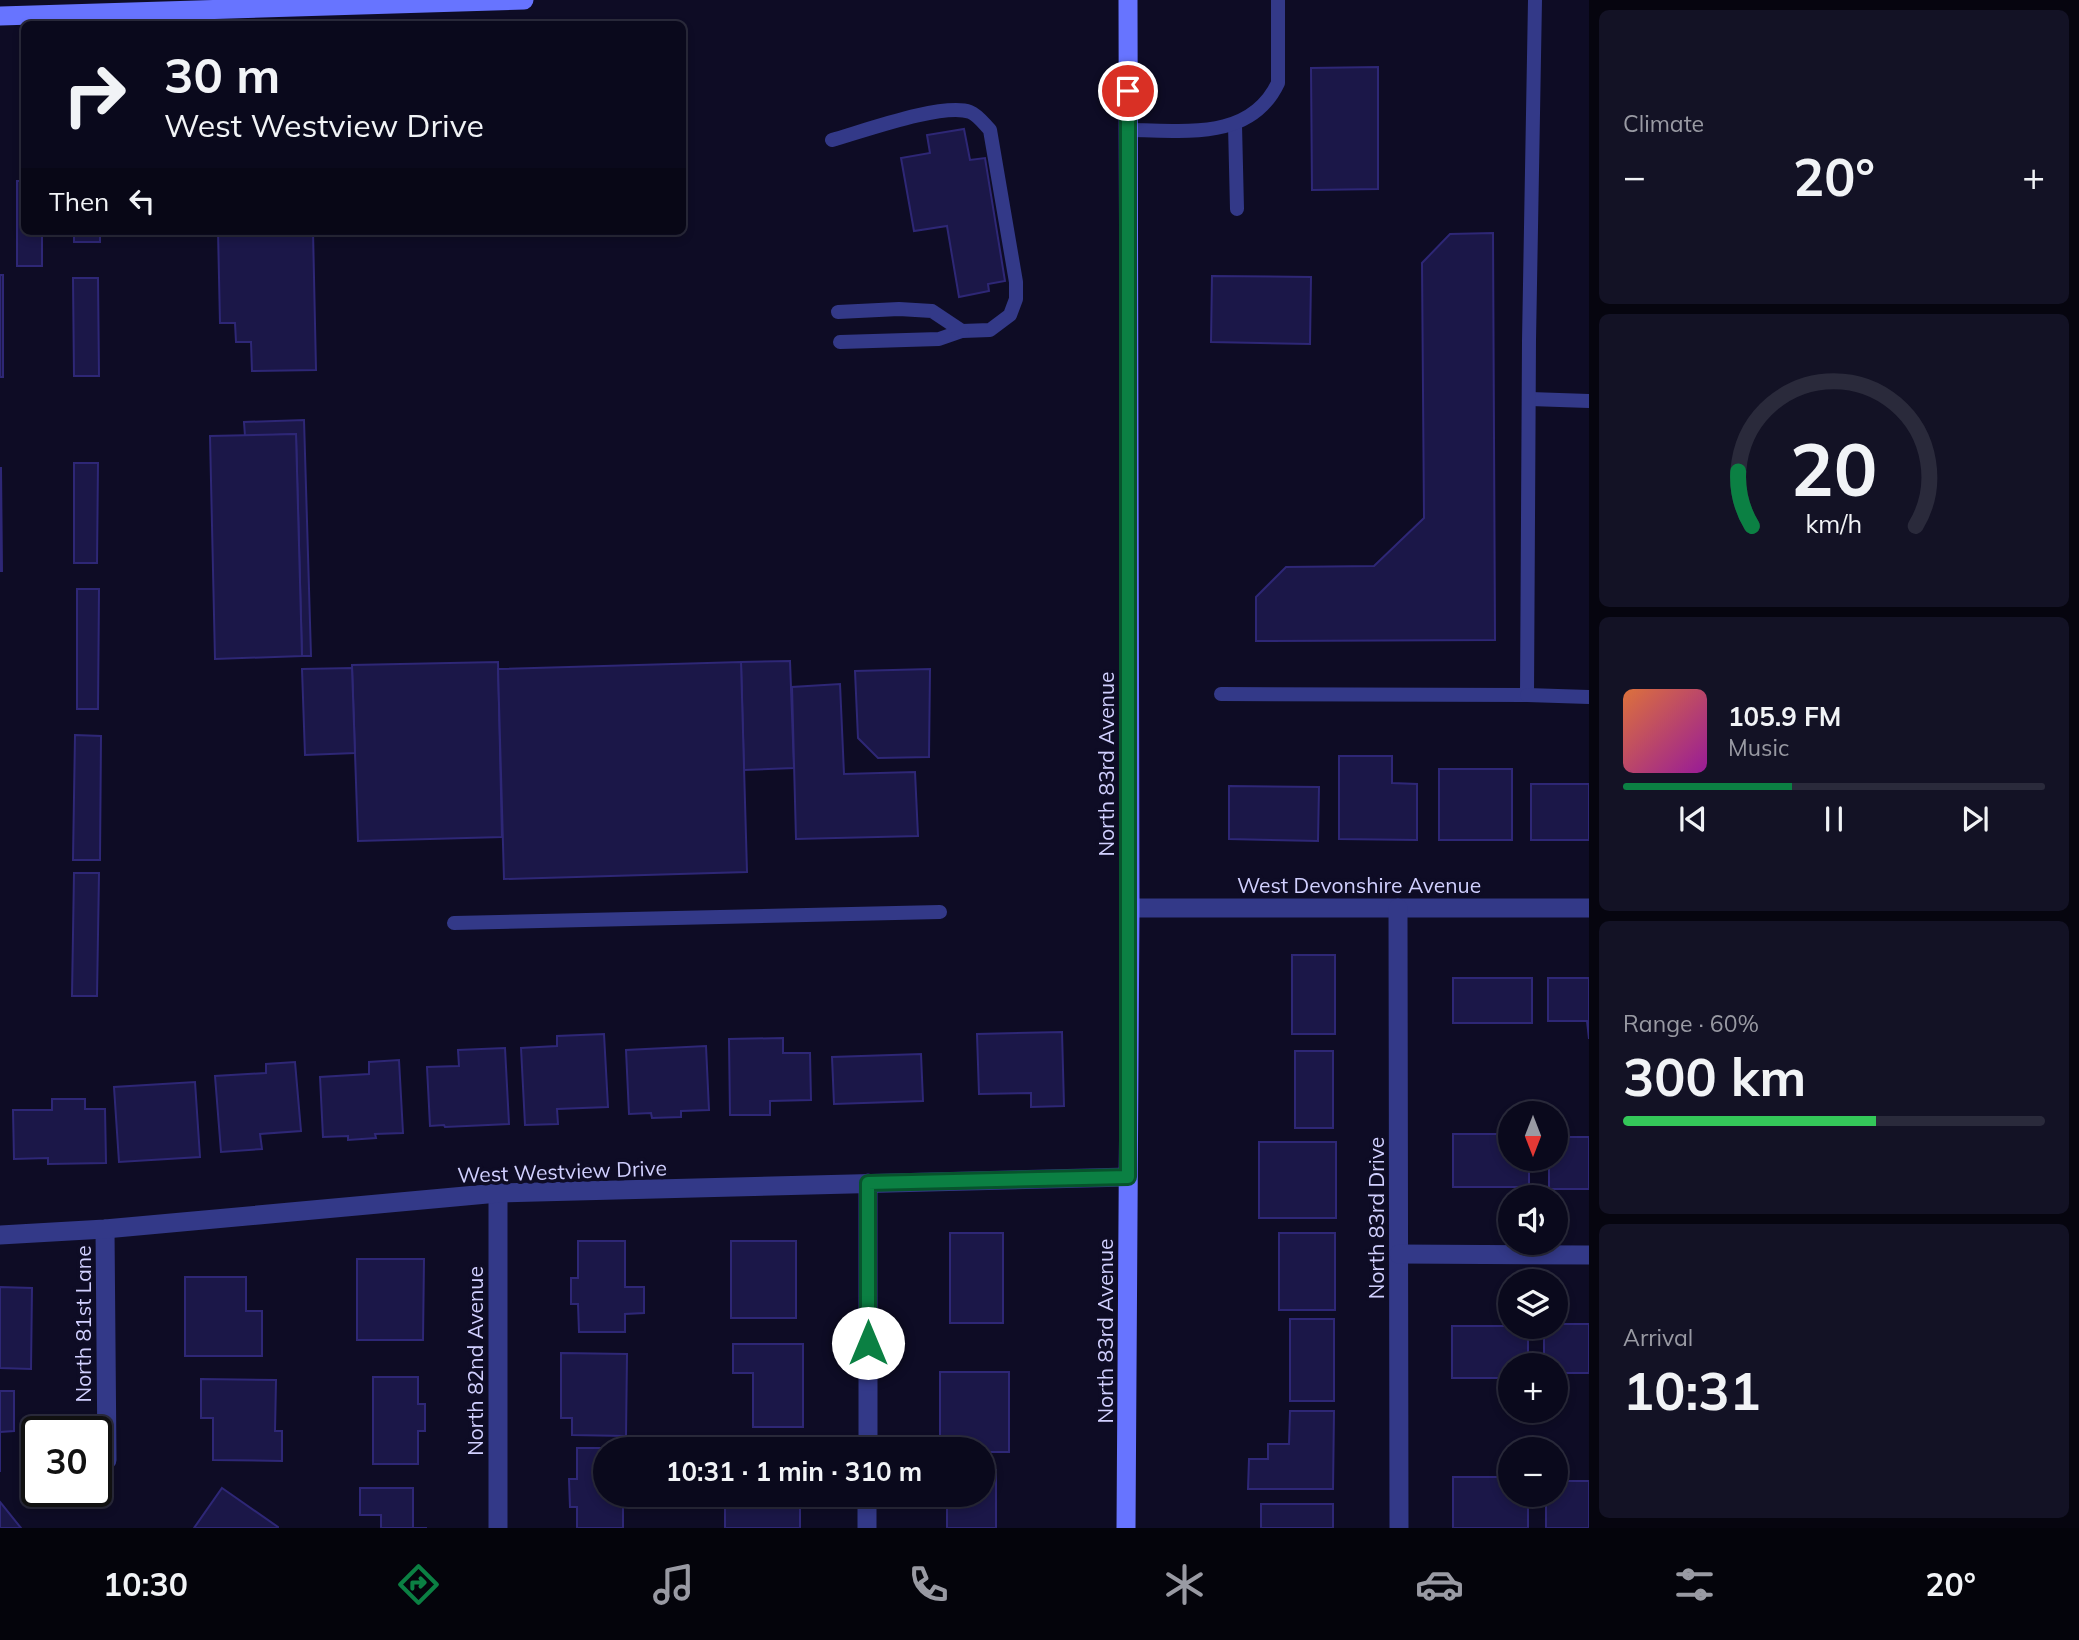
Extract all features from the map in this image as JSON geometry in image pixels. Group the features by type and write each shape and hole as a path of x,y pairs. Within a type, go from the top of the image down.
{"main road":[{"path":"0,16 57,19 152,6 523,0"},
{"name":"North 83rd Avenue","path":"1126,1528 1130,908 1128,0"}],"street":[{"name":"West Devonshire Avenue","path":"1130,908 1589,908"},
{"name":"North 83rd Drive","path":"1398,908 1399,1528"},
{"name":"West Westview Drive","path":"0,1235 105,1229 498,1193 1128,1177"},
{"path":"868,1183 868,1437"},
{"name":"North 82nd Avenue","path":"498,1193 498,1528"},
{"name":"North 81st Lane","path":"105,1229 107,1416"},
{"path":"1399,1254 1589,1255"},
{"path":"867,1507 867,1528"}],"lane":[{"path":"1128,130 1216,130 1235,125 1256,112 1272,95 1278,83 1278,0"},
{"path":"1527,695 1535,0"},
{"path":"832,140 929,113 969,111 990,130 1016,282 1016,299 1010,315 990,330 961,331 939,340 839,342"},
{"path":"1235,125 1237,209"},
{"path":"838,312 898,309 932,311 961,331"},
{"path":"1530,399 1589,401"},
{"path":"1221,694 1589,697"},
{"path":"454,923 940,912"}],"building":[{"path":"1378,67 1378,189 1312,190 1311,68"},
{"path":"964,129 970,160 985,158 1005,281 988,284 989,291 959,297 947,226 914,231 901,158 930,153 927,135"},
{"path":"17,181 21,181 21,235 42,235 42,266 17,266"},
{"path":"1493,233 1495,640 1256,641 1256,597 1286,567 1374,566 1424,518 1422,263 1450,234"},
{"path":"74,235 100,235 100,242 74,242"},
{"path":"218,235 313,235 316,370 252,371 251,342 236,342 235,323 220,323"},
{"path":"0,275 3,275 3,377 0,377"},
{"path":"1212,276 1311,277 1310,344 1211,342"},
{"path":"73,278 98,278 99,376 74,376"},
{"path":"304,420 311,656 302,656 296,434 245,436 244,422"},
{"path":"296,434 302,656 215,659 210,436"},
{"path":"74,463 98,463 97,563 74,563"},
{"path":"1,468 2,571 0,571"},
{"path":"77,589 99,589 98,709 77,709"},
{"path":"790,661 794,768 744,770 741,662"},
{"path":"498,662 502,837 358,841 352,665"},
{"path":"741,662 747,872 504,879 498,669"},
{"path":"352,668 355,753 305,755 302,669"},
{"path":"930,669 929,757 878,758 858,738 855,671"},
{"path":"840,684 844,774 915,772 918,836 796,839 792,687"},
{"path":"75,735 101,736 100,860 73,860"},
{"path":"1339,756 1392,756 1392,783 1417,784 1417,840 1339,839"},
{"path":"1439,769 1512,769 1512,840 1439,840"},
{"path":"1531,784 1589,784 1589,840 1531,840"},
{"path":"1229,786 1319,787 1318,841 1229,839"},
{"path":"74,873 99,873 97,996 72,996"},
{"path":"1292,955 1335,955 1335,1034 1292,1034"},
{"path":"1453,978 1532,978 1532,1023 1453,1023"},
{"path":"1548,978 1589,978 1589,1039 1587,1021 1548,1021"},
{"path":"1062,1032 1064,1106 1031,1107 1031,1093 979,1094 977,1034"},
{"path":"604,1034 608,1107 557,1109 558,1124 525,1125 521,1048 557,1046 557,1036"},
{"path":"783,1038 783,1053 810,1053 811,1100 770,1101 770,1115 730,1115 729,1039"},
{"path":"706,1046 709,1110 681,1111 681,1117 652,1118 651,1113 629,1114 626,1050"},
{"path":"505,1048 509,1124 430,1126 427,1067 459,1066 458,1050"},
{"path":"1295,1051 1333,1051 1333,1128 1295,1128"},
{"path":"921,1054 923,1101 834,1104 832,1057"},
{"path":"399,1060 403,1133 375,1134 376,1138 348,1140 348,1136 323,1137 320,1077 369,1074 369,1062"},
{"path":"295,1062 301,1131 260,1134 262,1149 221,1152 215,1076 266,1073 266,1064"},
{"path":"195,1082 200,1157 119,1162 114,1087"},
{"path":"52,1099 85,1099 85,1109 105,1109 106,1163 48,1164 48,1158 14,1159 13,1110 52,1110"},
{"path":"1453,1134 1498,1134 1498,1171 1529,1171 1529,1185 1453,1187"},
{"path":"1568,1137 1589,1137 1589,1189 1549,1185 1549,1171 1568,1171"},
{"path":"1259,1142 1336,1142 1336,1218 1259,1218"},
{"path":"950,1233 1003,1233 1003,1323 950,1323"},
{"path":"1279,1233 1335,1233 1335,1310 1279,1310"},
{"path":"578,1241 625,1241 625,1287 644,1287 644,1313 625,1314 625,1332 579,1332 578,1304 571,1304 571,1278 578,1278"},
{"path":"731,1241 796,1241 796,1318 731,1318"},
{"path":"357,1259 424,1259 423,1340 357,1340"},
{"path":"185,1277 246,1277 246,1311 262,1311 262,1356 185,1356"},
{"path":"0,1287 32,1288 31,1369 0,1368"},
{"path":"1290,1319 1334,1319 1334,1401 1290,1401"},
{"path":"1568,1324 1589,1324 1589,1373 1568,1373 1568,1353 1544,1353 1544,1339 1568,1339"},
{"path":"1452,1326 1498,1326 1498,1339 1528,1339 1528,1353 1498,1353 1498,1378 1452,1378"},
{"path":"733,1344 803,1344 803,1427 753,1427 753,1373 733,1373"},
{"path":"561,1353 627,1354 626,1436 572,1435 572,1418 561,1418"},
{"path":"940,1372 1009,1372 1009,1452 995,1452 995,1437 940,1437"},
{"path":"373,1377 418,1377 418,1404 425,1404 425,1431 418,1431 418,1464 373,1464"},
{"path":"201,1379 276,1380 275,1431 282,1431 282,1461 213,1460 213,1418 201,1418"},
{"path":"0,1391 14,1391 14,1431 0,1432"},
{"path":"1290,1411 1334,1411 1333,1489 1248,1489 1249,1459 1268,1459 1268,1444 1289,1444"},
{"path":"577,1448 593,1448 593,1507 623,1507 623,1528 577,1528 577,1507 570,1507 569,1479 577,1479"},
{"path":"996,1470 996,1528 947,1528 947,1507 995,1507"},
{"path":"1453,1477 1498,1477 1498,1507 1528,1507 1528,1528 1453,1528"},
{"path":"1568,1481 1589,1481 1589,1528 1546,1528 1546,1507 1568,1507"},
{"path":"222,1488 278,1527 278,1528 194,1528"},
{"path":"360,1488 413,1488 413,1528 381,1528 381,1515 360,1515"},
{"path":"0,1502 21,1528 0,1528"},
{"path":"1261,1504 1333,1504 1333,1528 1261,1528"},
{"path":"725,1507 800,1507 800,1528 725,1528"}],"route":[{"path":"868,1343 868,1183 1128,1177 1128,91"}]}
